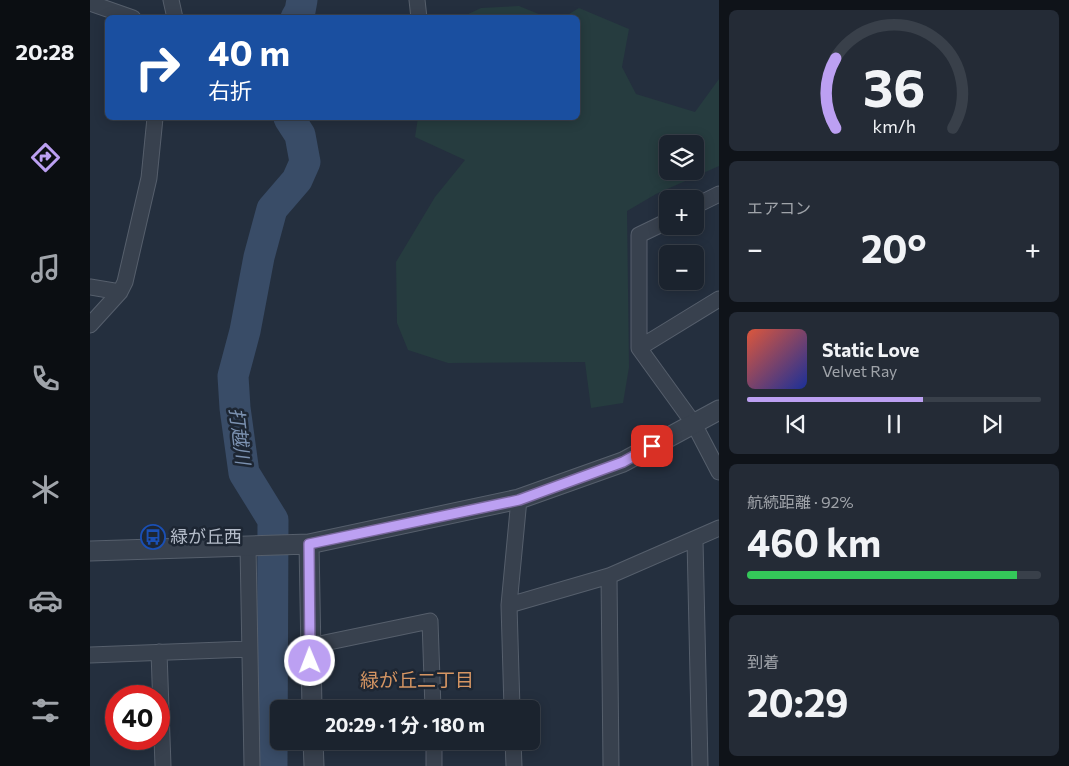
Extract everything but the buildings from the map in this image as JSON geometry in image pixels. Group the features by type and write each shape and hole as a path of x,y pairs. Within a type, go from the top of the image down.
{"street":[{"path":"171,0 174,15"},
{"path":"418,0 418,15"},
{"path":"90,3 124,15"},
{"path":"90,325 120,292 128,271 149,178 155,120"},
{"path":"704,202 719,194"},
{"path":"659,225 639,235 639,348 694,424 719,472"},
{"path":"90,287 120,292"},
{"path":"639,348 719,299"},
{"path":"90,551 303,545 519,500 623,462 719,410"},
{"path":"512,700 509,605 519,500"},
{"path":"509,605 609,576 719,528"},
{"path":"695,540 700,766"},
{"path":"303,545 312,700"},
{"path":"252,766 249,649 253,546"},
{"path":"609,576 611,766"},
{"path":"310,646 430,621 433,700"},
{"path":"90,655 249,649"},
{"path":"159,652 162,766"},
{"path":"313,750 314,766"},
{"path":"434,750 434,766"},
{"path":"513,750 514,766"}],"green space":[{"path":"519,6 541,15 466,15 481,8"},
{"path":"579,8 629,29 622,67 636,94 695,112 719,79 719,166 704,173 704,135 659,135 659,180 688,180 665,190 659,190 659,193 627,211 629,367 623,403 591,408 585,362 448,363 408,350 397,323 396,262 435,197 465,160 415,137 418,120 580,120 580,15 567,15"}],"waterway":[{"name":"打越川","path":"298,15 302,0"},
{"name":"打越川","path":"272,766 273,520 244,473 235,408 233,376 245,331 259,257 272,209 297,180 305,162 300,135 290,120"}],"place":[{"name":"緑が丘西","path":"153,537"}],"district":[{"name":"緑が丘二丁目","path":"417,680"}],"route":[{"path":"310,661 309,544 519,500 623,462 652,446"}]}
